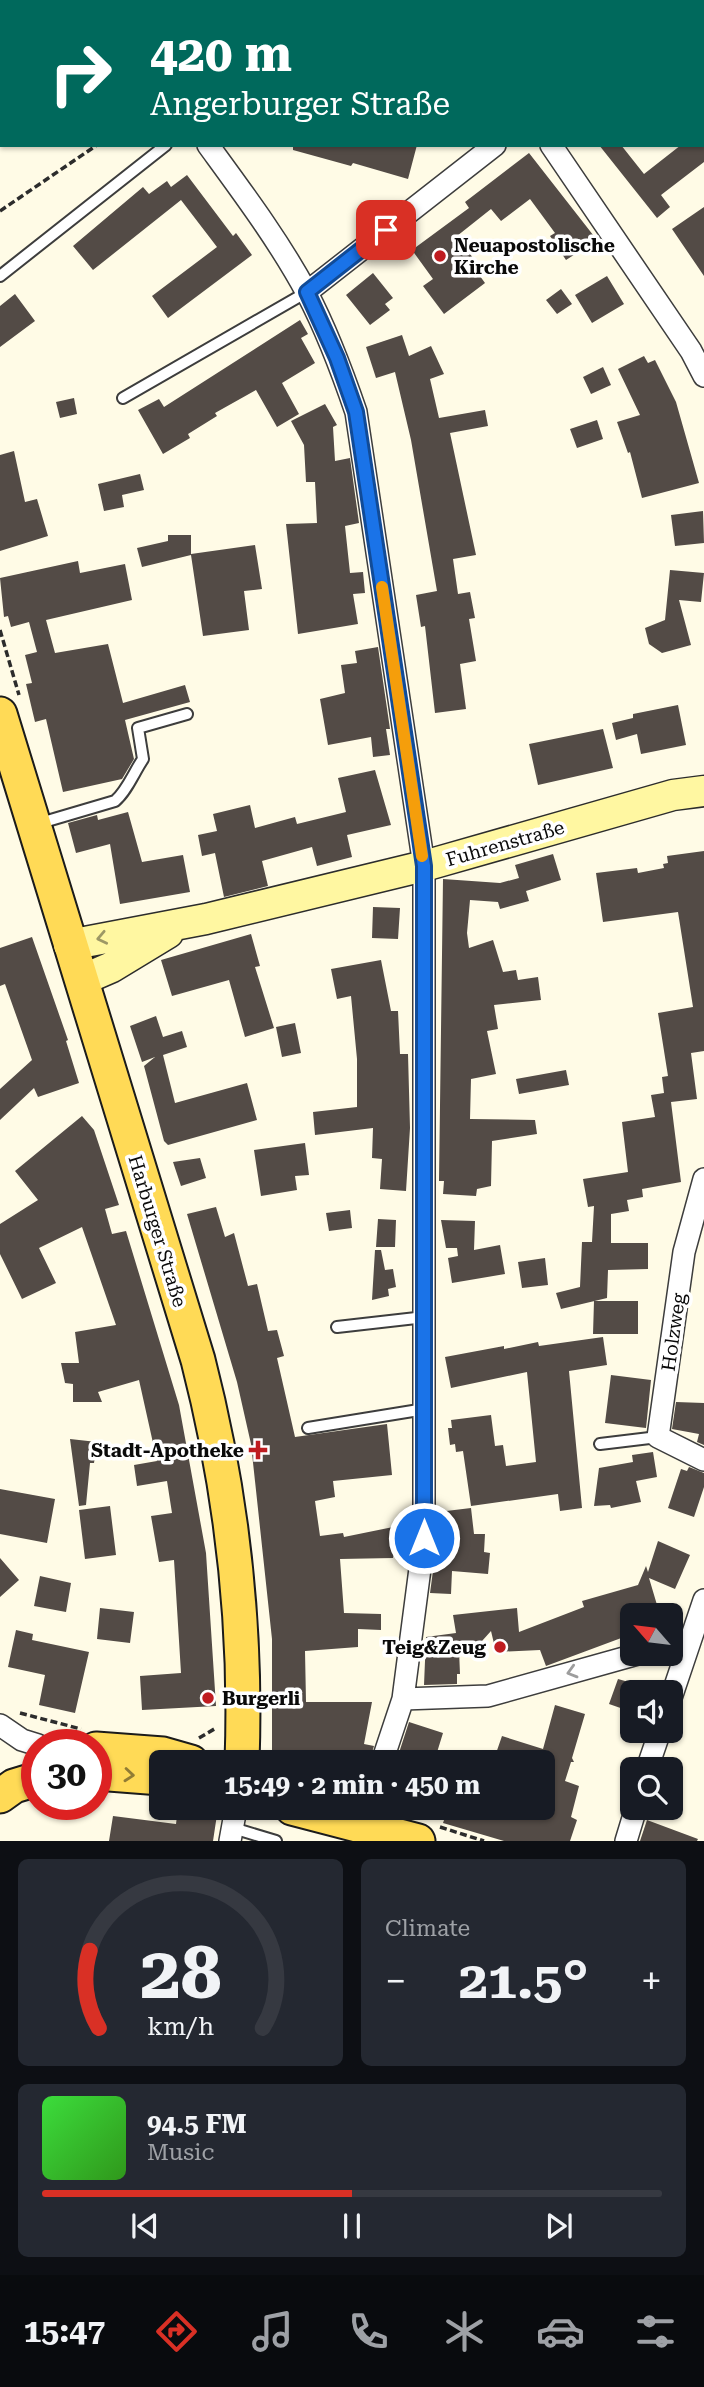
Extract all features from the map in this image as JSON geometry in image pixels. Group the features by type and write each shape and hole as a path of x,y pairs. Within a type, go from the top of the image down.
{"main road":[{"name":"Harburger Straße","path":"0,714 198,1360 217,1434 238,1570 244,1703 242,1750"},
{"path":"112,1750 149,1753"},
{"path":"0,1773 21,1763"},
{"path":"112,1774 149,1777"},
{"path":"0,1796 21,1784"},
{"path":"343,1820 418,1841"}],"street":[{"path":"209,147 258,215 307,292 337,358 356,412 424,866 424,1538 403,1699 386,1750"},
{"path":"307,292 492,147"},
{"path":"552,147 691,351 704,376"},
{"name":"Fuhrenstraße","path":"69,945 183,924 424,866 673,795 704,791"},
{"name":"Fuhrenstraße","path":"82,980 112,967 183,924"},
{"name":"Holzweg","path":"658,1437 684,1252 704,1179"},
{"path":"658,1437 704,1460"},
{"path":"683,1637 704,1600"},
{"path":"403,1699 488,1696 620,1659"},
{"path":"0,1725 21,1739"},
{"path":"626,1841 632,1820"}],"lane":[{"path":"0,276 163,147"},
{"path":"123,398 307,292"},
{"path":"34,825 115,801 123,795 126,783 143,759 138,728 187,714"},
{"path":"337,1327 425,1317"},
{"path":"308,1428 425,1409"},
{"path":"600,1444 658,1437"},
{"path":"233,1826 276,1841"}],"path":[{"path":"0,211 94,147"},
{"path":"191,1750 219,1724"}],"building":[{"path":"293,147 416,147 408,179 293,150"},
{"path":"601,147 623,147 644,174 678,147 704,147 704,162 661,195 670,207 657,218"},
{"path":"529,153 597,240 566,260 550,236 555,233 530,199 501,221 491,209 457,236 473,258 469,261 485,283 444,314 423,286 433,279 412,250 469,208 465,202"},
{"path":"187,175 233,236 236,233 252,255 168,318 152,296 217,247 181,200 93,270 73,246 143,187 149,194 167,181 171,187"},
{"path":"704,207 704,276 672,229"},
{"path":"373,273 393,298 385,304 390,310 370,325 346,295"},
{"path":"607,276 624,304 592,323 575,295"},
{"path":"561,289 572,304 557,314 546,300"},
{"path":"15,294 35,321 0,347 0,306"},
{"path":"300,320 308,334 301,338 315,363 282,383 299,414 277,427 256,390 215,413 217,416 188,434 190,438 163,454 138,410 159,399 164,407"},
{"path":"402,335 409,356 431,346 444,374 430,379 439,418 485,410 488,426 450,433 476,555 453,559 458,594 470,592 475,618 469,619 476,661 460,664 466,709 435,713 425,626 421,627 416,595 437,591 411,440 395,372 376,378 366,347"},
{"path":"644,356 648,363 655,360 676,402 699,483 642,498 630,452 628,453 617,422 640,415 618,369"},
{"path":"603,367 611,385 591,394 583,377"},
{"path":"74,398 77,414 60,418 56,402"},
{"path":"325,404 337,425 333,427 335,461 350,458 359,523 345,526 350,573 363,572 365,593 353,594 358,624 298,634 286,524 317,523 315,482 306,482 304,445 291,421"},
{"path":"597,420 603,439 577,448 570,429"},
{"path":"14,451 25,502 37,499 48,536 0,551 0,455"},
{"path":"140,474 144,490 122,495 124,507 104,511 98,484"},
{"path":"703,511 704,543 675,546 671,515"},
{"path":"168,535 191,535 191,554 255,545 262,589 244,591 249,630 203,636 191,555 142,567 137,548 168,541"},
{"path":"78,561 80,573 125,564 132,600 46,620 55,653 108,644 123,703 185,685 190,702 125,720 134,759 122,779 63,792 46,719 35,722 26,684 32,683 25,655 37,652 29,622 11,627 8,616 4,617 0,578"},
{"path":"670,570 704,573 701,602 679,600 691,645 662,653 649,644 645,628 665,620"},
{"path":"378,647 390,729 386,729 390,755 373,757 371,737 328,745 320,699 345,693 341,665 357,663 355,651"},
{"path":"678,705 686,745 641,754 637,734 616,740 612,723 633,718 633,714"},
{"path":"603,729 613,768 538,785 529,744"},
{"path":"375,770 391,825 347,835 352,857 317,866 312,847 262,861 268,886 224,897 215,853 202,856 198,835 217,831 213,814 250,805 255,828 295,817 297,824 346,812 338,778"},
{"path":"128,812 142,862 183,855 190,892 120,904 110,844 76,853 68,823 97,815 98,820"},
{"path":"704,851 704,1051 691,1053 697,1099 671,1102 681,1182 642,1189 643,1197 627,1200 629,1211 611,1214 611,1243 648,1243 648,1269 608,1270 607,1298 561,1309 556,1293 580,1287 582,1242 592,1242 594,1206 588,1207 583,1179 628,1172 622,1122 655,1117 651,1095 664,1093 662,1077 668,1076 658,1013 693,1007 678,912 603,922 596,873 637,868 638,873 664,868 663,864 668,863 667,856"},
{"path":"553,854 561,880 526,891 529,901 500,909 498,902 470,900 467,933 469,948 493,940 503,972 516,970 518,980 538,977 541,1000 494,1005 498,1029 487,1031 496,1074 471,1079 470,1119 535,1120 537,1134 492,1141 491,1186 477,1189 476,1196 443,1194 444,1181 439,1181 443,879 500,883 519,878 515,865"},
{"path":"373,907 400,908 398,939 372,938"},
{"path":"251,934 260,966 255,967 274,1028 245,1037 229,980 172,996 161,960"},
{"path":"32,937 68,1040 66,1041 79,1083 38,1097 34,1088 0,1120 0,1089 32,1060 5,984 0,986 0,948"},
{"path":"381,960 391,1011 398,1011 400,1054 408,1054 410,1128 406,1191 380,1189 382,1159 372,1158 373,1128 315,1135 313,1112 357,1107 357,1059 351,996 337,999 331,969"},
{"path":"156,1016 163,1037 182,1031 187,1047 163,1055 175,1103 247,1083 257,1120 168,1145 164,1141 144,1066 155,1057 142,1062 130,1026"},
{"path":"295,1023 301,1053 282,1057 276,1027"},
{"path":"566,1070 569,1085 519,1094 516,1079"},
{"path":"82,1116 94,1130 119,1205 105,1209 112,1234 126,1231 179,1405 206,1553 216,1706 142,1710 140,1676 181,1673 174,1560 159,1562 151,1516 172,1513 167,1481 137,1486 134,1465 157,1461 139,1380 98,1392 102,1402 73,1402 73,1384 65,1383 61,1363 79,1363 75,1332 116,1325 82,1227 39,1248 56,1283 22,1299 0,1254 0,1224 38,1200 15,1171"},
{"path":"305,1143 309,1175 295,1176 297,1190 261,1196 254,1150"},
{"path":"200,1158 206,1178 181,1186 173,1162"},
{"path":"216,1207 225,1237 234,1233 248,1286 257,1284 268,1331 277,1330 284,1356 277,1358 295,1437 387,1424 392,1475 333,1481 335,1497 315,1501 320,1536 343,1533 344,1537 398,1526 393,1558 340,1559 344,1613 381,1614 381,1630 358,1629 358,1647 305,1651 306,1702 372,1702 364,1744 374,1746 373,1750 272,1750 272,1639 251,1444 237,1382 187,1214"},
{"path":"350,1210 352,1228 329,1231 326,1213"},
{"path":"378,1219 396,1220 395,1247 376,1247"},
{"path":"441,1220 475,1221 474,1250 500,1245 505,1274 452,1283 448,1258 458,1256 457,1248 446,1248"},
{"path":"375,1250 381,1250 385,1270 393,1269 396,1287 388,1289 389,1296 372,1300"},
{"path":"545,1258 548,1285 522,1288 518,1262"},
{"path":"594,1301 638,1301 638,1334 593,1334"},
{"path":"603,1337 607,1365 569,1371 582,1508 560,1511 558,1494 471,1506 463,1451 456,1452 455,1444 450,1445 448,1428 452,1428 451,1420 491,1415 495,1446 503,1445 506,1466 536,1462 527,1372 451,1388 445,1357 504,1346 504,1349 538,1342 539,1346"},
{"path":"611,1375 651,1380 646,1428 605,1423"},
{"path":"676,1402 704,1403 704,1445 697,1442 699,1434 672,1429"},
{"path":"70,1439 97,1442 94,1463 90,1463 86,1505 79,1506"},
{"path":"653,1452 657,1477 636,1481 641,1502 611,1508 610,1505 594,1506 599,1468 633,1462 632,1455"},
{"path":"689,1467 704,1473 704,1487 694,1517 668,1508 681,1469 687,1471"},
{"path":"0,1489 55,1499 47,1543 0,1534"},
{"path":"110,1506 116,1555 85,1559 79,1510"},
{"path":"471,1508 474,1534 485,1534 484,1552 490,1553 488,1574 452,1571 451,1594 430,1593 436,1549 443,1550 438,1512"},
{"path":"658,1541 690,1555 675,1589 649,1578 656,1603 620,1603 620,1638 546,1666 540,1650 496,1652 491,1631 473,1651 459,1650 460,1674 457,1674 457,1684 424,1685 426,1637 456,1633 453,1615 517,1608 519,1632 584,1607 582,1601 638,1585 646,1566 648,1572"},
{"path":"0,1558 19,1580 0,1597"},
{"path":"40,1576 71,1583 66,1612 34,1606"},
{"path":"100,1608 134,1612 130,1643 97,1639"},
{"path":"16,1630 33,1634 32,1640 89,1652 75,1713 39,1705 45,1675 8,1667"},
{"path":"618,1679 622,1680 620,1708 609,1704"},
{"path":"555,1705 585,1714 572,1758 574,1762 571,1762 565,1781 579,1786 571,1817 577,1820 570,1841 504,1841 443,1823 444,1820 555,1820 555,1750 497,1750 502,1736 543,1749"},
{"path":"409,1722 443,1733 438,1750 400,1750"},
{"path":"113,1816 176,1824 176,1820 216,1820 213,1841 109,1841"},
{"path":"647,1820 698,1839 697,1841 640,1841"}],"slow traffic":[{"path":"382,587 422,856"}],"place":[{"name":"Neuapostolische Kirche","path":"440,256"},
{"name":"Stadt-Apotheke","path":"258,1450"},
{"name":"Teig&Zeug","path":"500,1647"},
{"name":"Burgerli","path":"208,1698"}],"route":[{"path":"386,230 307,292 337,358 356,412 424,866 424,1538"}]}
